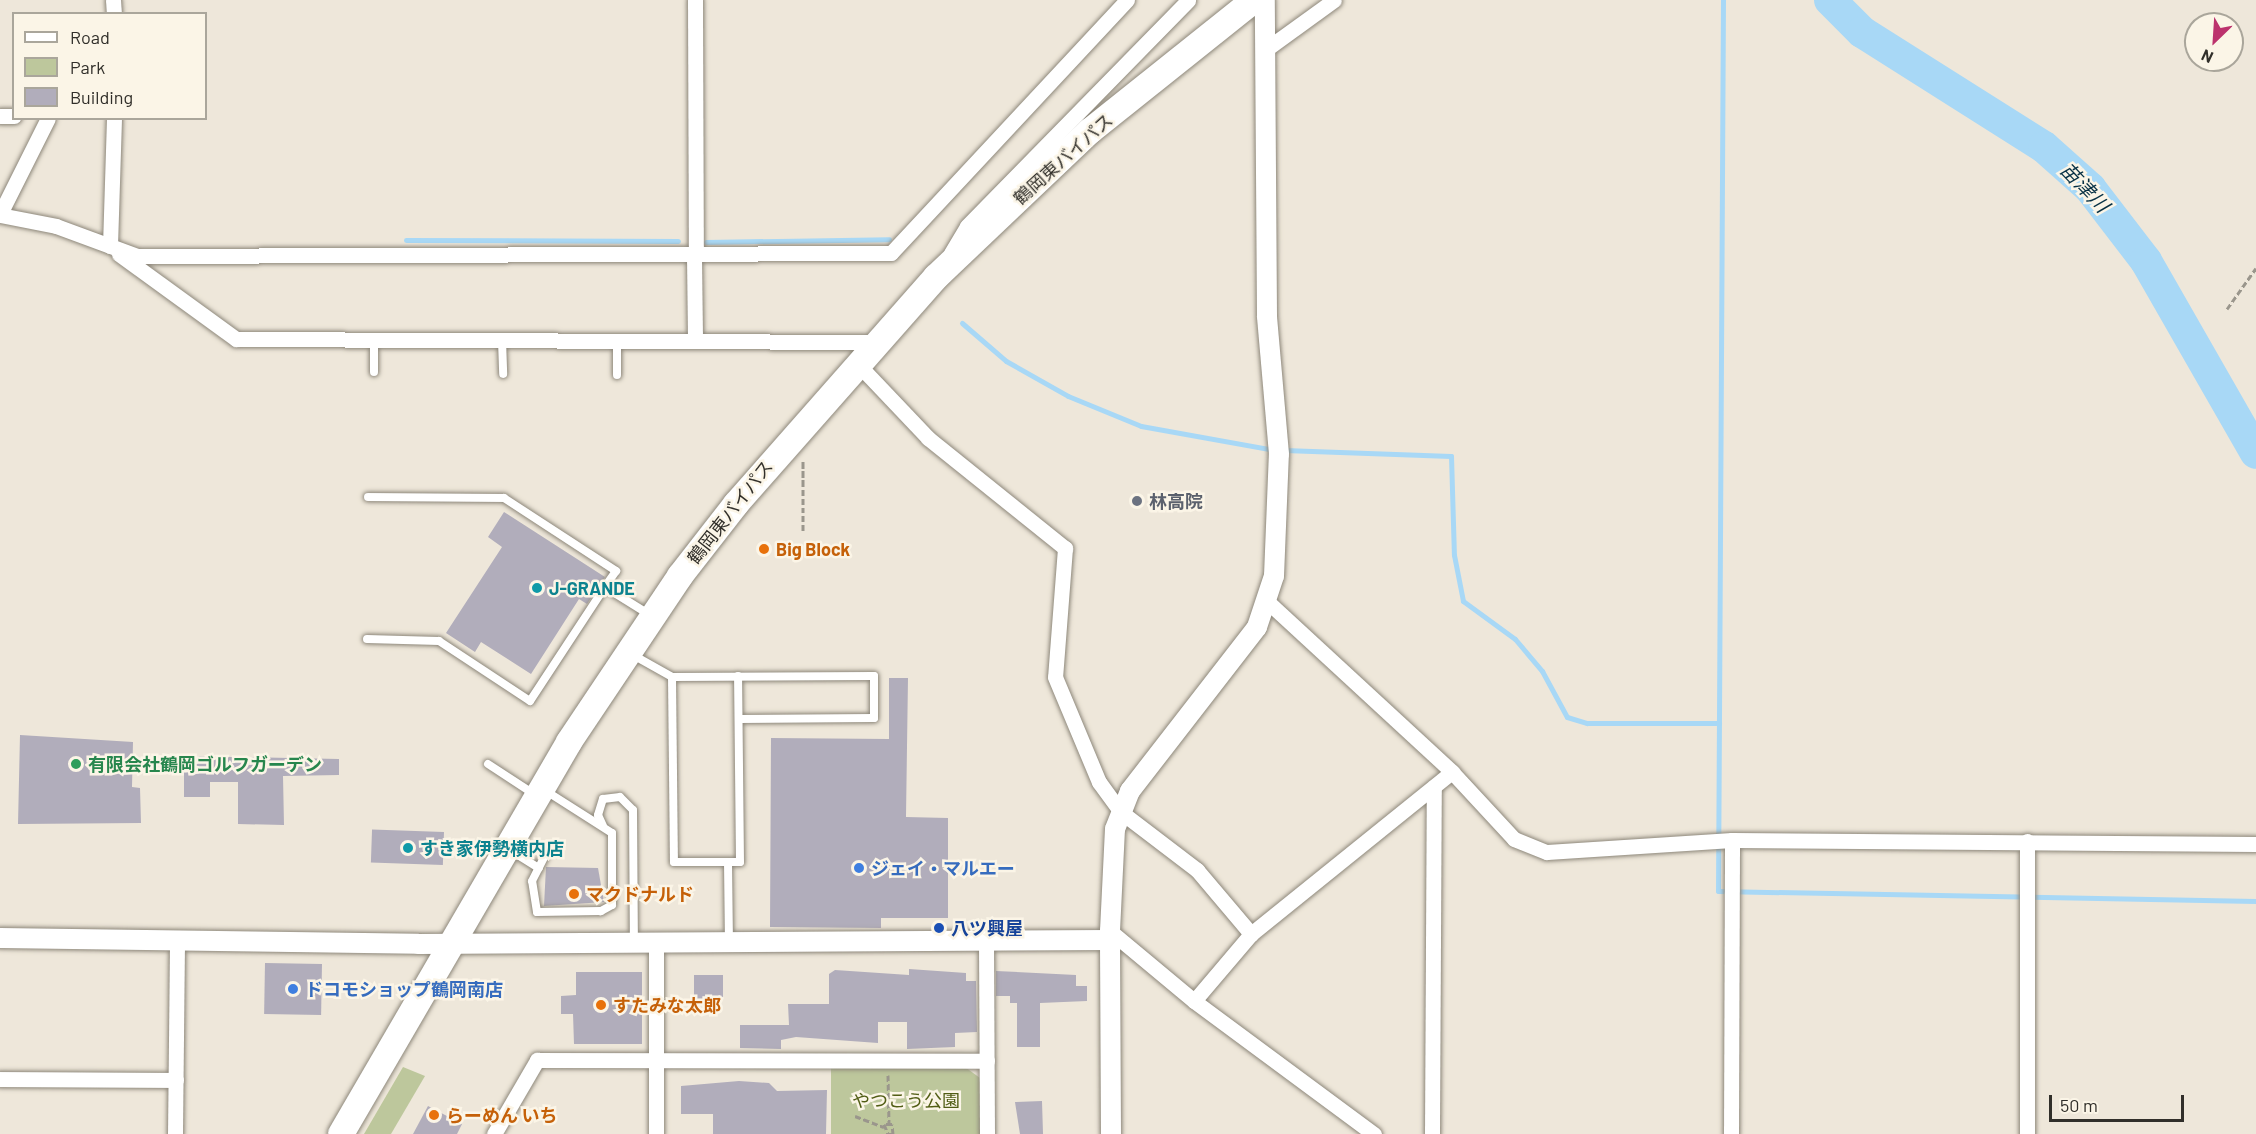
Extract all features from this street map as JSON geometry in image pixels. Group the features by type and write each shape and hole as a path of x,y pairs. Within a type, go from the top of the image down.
{"highway":[{"name":"鶴岡東バイパス","path":"341,1134 540,792 652,617 743,495 856,362 936,277 1090,132 1256,2"}],"street":[{"path":"695,0 695,341"},
{"path":"47,120 0,215 56,226 136,256 891,254 1127,0"},
{"path":"936,277 967,226 1188,0"},
{"path":"1265,50 1334,0"},
{"path":"1111,1134 1110,936 1113,846 1121,812 1130,791 1239,655 1268,602 1277,549 1279,454 1267,316 1265,50 1256,2"},
{"path":"110,246 114,120"},
{"path":"110,246 236,339 874,342"},
{"path":"856,362 928,438 1065,548 1055,677 1099,782 1121,812 1197,870 1251,934"},
{"path":"1268,602 1452,772 1514,839 1547,852 1732,840 2256,844"},
{"path":"1194,1001 1251,934 1452,772"},
{"path":"1432,1134 1434,787"},
{"path":"1731,1134 1732,840"},
{"path":"2027,841 2027,1134"},
{"path":"0,938 450,944 986,941 1110,936 1374,1134"},
{"path":"175,1134 177,940"},
{"path":"986,941 987,1134"},
{"path":"656,943 654,1059 656,1134"},
{"path":"494,1134 537,1060 987,1061"},
{"path":"0,1079 176,1080"}],"lane":[{"path":"374,339 374,372"},
{"path":"502,340 503,374"},
{"path":"617,341 617,375"},
{"path":"368,639 439,641 530,701 616,572 504,498 369,497"},
{"path":"605,587 652,617"},
{"path":"629,652 672,677 874,676 874,718 739,719"},
{"path":"672,677 674,862 740,862 738,676"},
{"path":"488,764 603,826"},
{"path":"548,850 532,881 537,912 608,909 615,895 614,841 603,826 598,814 603,799 620,797 633,810 634,943"},
{"path":"507,848 539,868"},
{"path":"728,862 729,942"}],"path":[{"path":"2227,309 2256,268"},
{"path":"803,456 803,531"},
{"path":"855,1116 884,1127 888,1134 893,1134 889,1124 888,1066"},
{"path":"884,1127 889,1124"}],"green space":[{"name":"やつこう公園","path":"831,1066 965,1067 980,1078 980,1134 831,1134"},
{"path":"403,1067 425,1076 391,1134 364,1134"}],"building":[{"name":"J-GRANDE","path":"504,512 605,577 587,604 579,599 531,674 481,642 475,652 446,633 502,547 488,537"},
{"name":"ジェイ・マルエー","path":"889,678 908,678 906,817 948,818 948,918 881,918 881,928 770,927 771,738 889,739"},
{"name":"有限会社鶴岡ゴルフガーデン","path":"20,735 133,742 132,787 140,788 141,823 18,824"},
{"path":"184,756 339,759 339,775 283,776 284,825 238,824 238,782 210,782 210,797 184,797"},
{"name":"すき家伊勢横内店","path":"372,829 444,832 443,865 371,862"},
{"name":"マクドナルド","path":"546,867 598,868 604,902 544,906"},
{"name":"ドコモショップ鶴岡南店","path":"265,963 322,964 321,1015 264,1014"},
{"path":"909,969 966,973 966,981 976,981 977,1032 955,1033 955,1047 907,1049 907,1022 878,1022 878,1043 796,1037 781,1040 781,1049 740,1048 740,1025 789,1025 788,1004 829,1004 829,974 835,970 909,975"},
{"path":"996,971 1076,975 1076,986 1087,986 1087,1001 1040,1003 1040,1047 1017,1047 1017,1003 1010,1003 1010,996 996,996"},
{"name":"すたみな太郎","path":"576,972 642,972 642,1044 574,1044 573,1014 561,1014 561,996 576,995"},
{"path":"694,975 723,975 723,1000 694,1000"},
{"path":"739,1081 769,1083 777,1091 827,1090 826,1134 713,1134 713,1114 681,1114 681,1086"},
{"path":"1042,1101 1043,1134 1020,1134 1015,1102"},
{"name":"らーめん いち","path":"428,1106 462,1124 457,1134 413,1134"}],"waterway":[{"path":"1723,0 1718,891 2256,901"},
{"name":"苗津川","path":"1830,0 1862,32 2044,147 2090,188 2146,261 2256,453"},
{"path":"706,242 889,239"},
{"path":"406,240 678,241"},
{"path":"962,323 1006,361 1068,396 1141,426 1275,450"},
{"path":"1284,450 1451,456 1454,555 1463,601 1515,639 1542,671 1567,717 1587,723 1719,723"}],"place":[{"name":"林高院","path":"1137,501"},
{"name":"Big Block","path":"764,549"},
{"name":"J-GRANDE","path":"537,588"},
{"name":"有限会社鶴岡ゴルフガーデン","path":"76,764"},
{"name":"すき家伊勢横内店","path":"408,848"},
{"name":"ジェイ・マルエー","path":"859,868"},
{"name":"マクドナルド","path":"574,894"},
{"name":"八ツ興屋","path":"939,928"},
{"name":"ドコモショップ鶴岡南店","path":"293,989"},
{"name":"すたみな太郎","path":"601,1005"},
{"name":"らーめん いち","path":"434,1115"}]}
